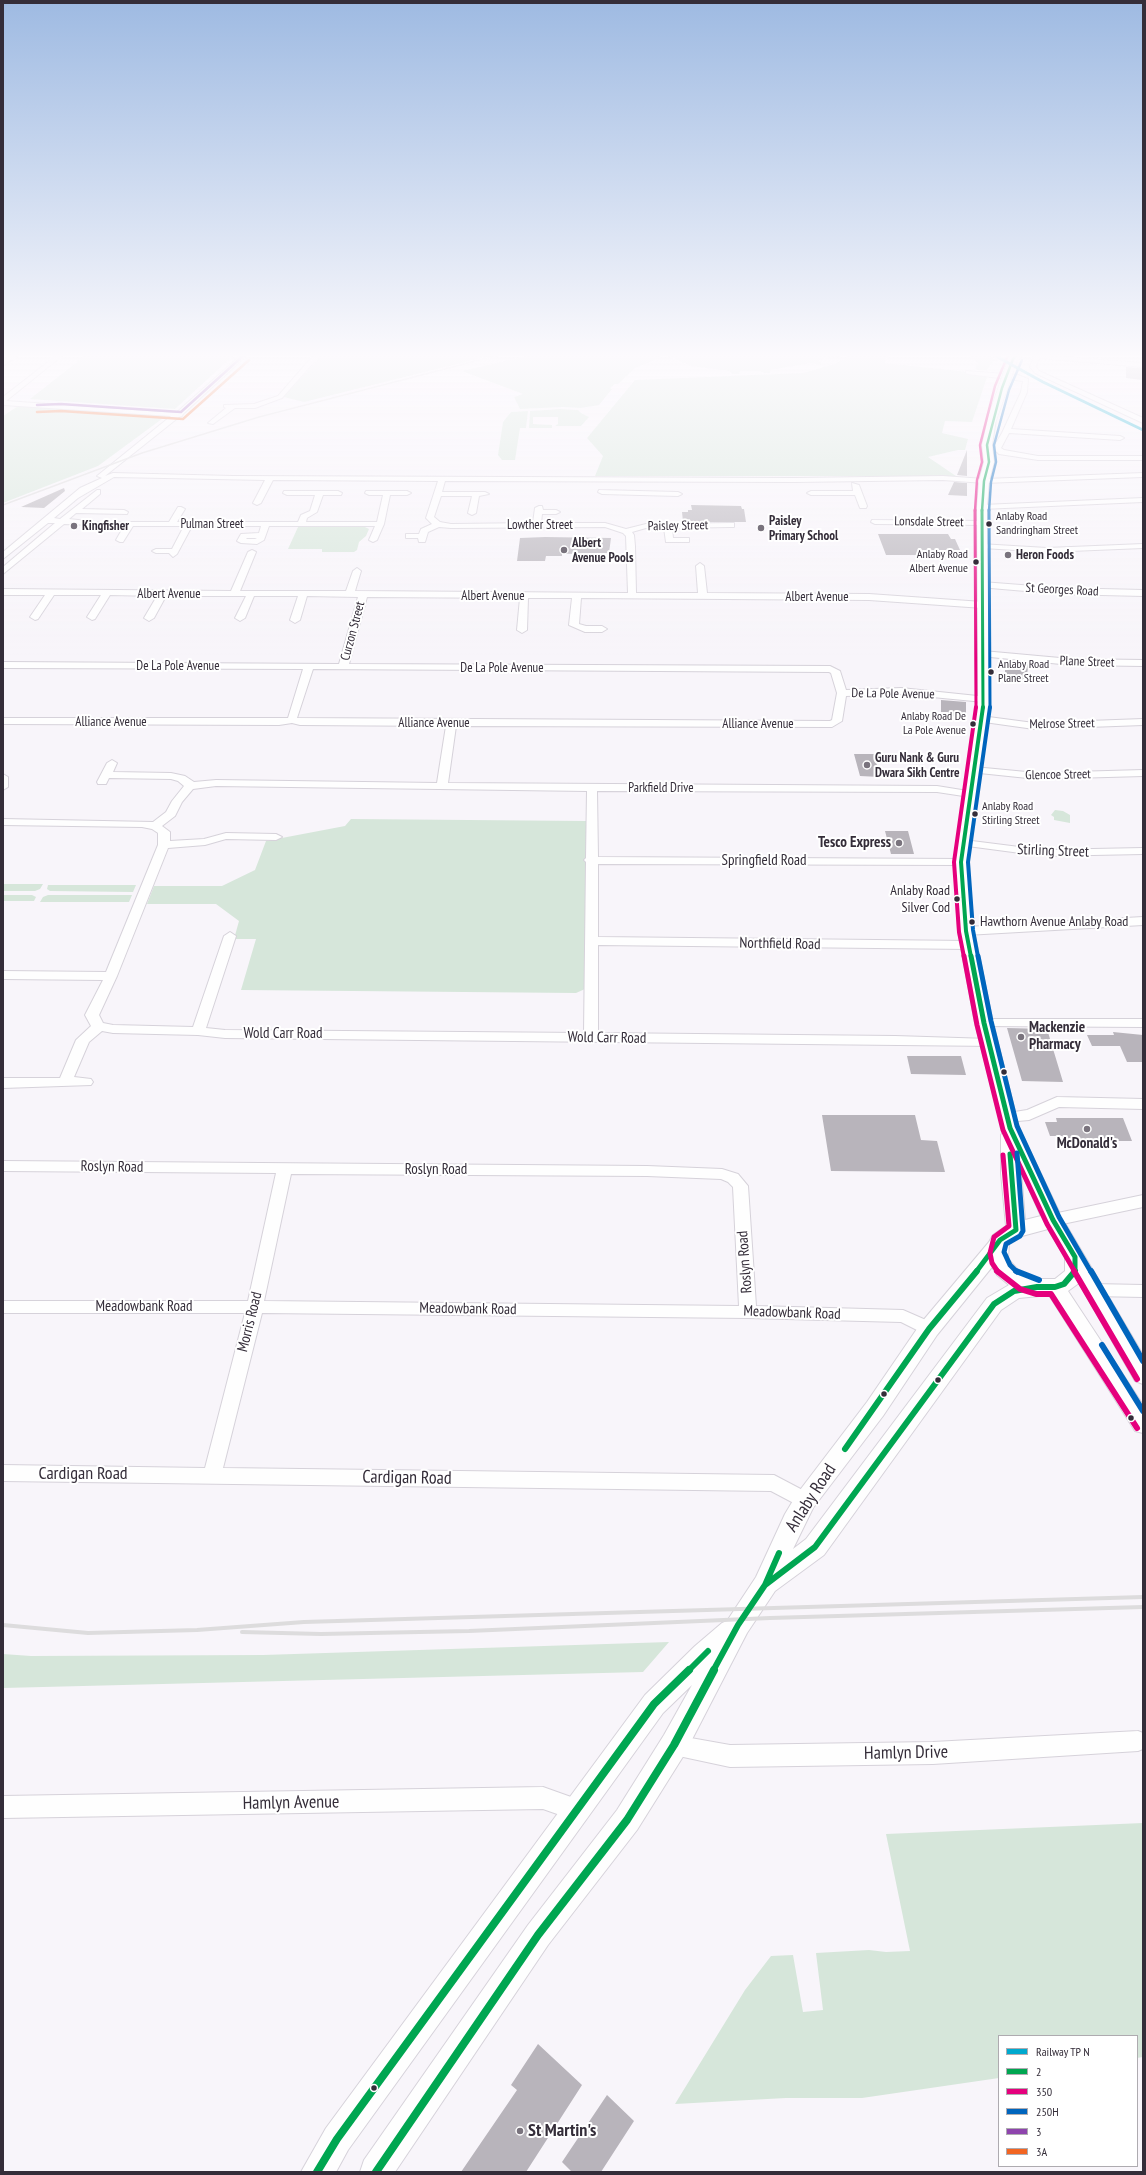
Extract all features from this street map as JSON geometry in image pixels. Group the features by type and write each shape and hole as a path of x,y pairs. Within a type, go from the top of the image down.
{"main road":[{"path":"987,456 988,462 984,481 982,507 984,699 961,862 966,931 984,1023 1008,1122 1016,1230"},
{"path":"1008,1122 1053,1220 1143,1375"},
{"path":"1016,1230 1039,1230 1052,1234 1072,1251 1076,1270 1073,1276 1064,1284 1046,1287 1018,1280 1004,1269 998,1260 998,1246 1006,1235 1016,1230 1053,1220"},
{"name":"Anlaby Road","path":"376,2172 538,1934 615,1837 674,1745 738,1625 765,1584 793,1522 805,1502 875,1409 930,1329 998,1246"},
{"path":"1046,1287 1143,1424"},
{"name":"Anlaby Road","path":"765,1584 814,1547 994,1304 1014,1291 1046,1287"},
{"name":"Anlaby Road","path":"317,2172 337,2139 654,1704 704,1655 738,1625"}],"street":[{"path":"3,556 45,520 126,456"},
{"path":"3,571 117,475 137,456"},
{"path":"1029,456 1101,459 1143,458"},
{"path":"1038,458 1053,478"},
{"path":"76,496 109,476 117,475 147,477 442,480 943,478 984,481 1143,475"},
{"path":"247,524 270,478"},
{"path":"853,479 863,506"},
{"path":"409,536 423,538 424,531 438,524 430,518 442,480"},
{"path":"602,492 612,494 677,495 684,480"},
{"path":"286,492 338,493"},
{"path":"301,524 304,517 313,512 320,493"},
{"path":"369,493 406,493"},
{"path":"373,540 380,524 388,493"},
{"path":"811,493 858,493"},
{"path":"438,494 485,494"},
{"path":"472,513 476,494"},
{"path":"982,507 1143,500"},
{"path":"256,505 266,508"},
{"path":"537,525 539,510 556,512"},
{"path":"74,511 124,512"},
{"path":"171,524 180,511 192,512"},
{"name":"Pulman Street","path":"45,520 130,524 380,524"},
{"name":"Lonsdale Street","path":"875,522 982,523"},
{"path":"119,537 130,524"},
{"path":"156,551 174,552 189,524"},
{"path":"262,535 266,524"},
{"name":"Lowther Street","path":"438,524 451,526 605,526 626,531"},
{"name":"Paisley Street","path":"626,531 646,526 731,525"},
{"path":"668,526 669,540 686,540"},
{"path":"626,531 630,535 632,596"},
{"path":"983,546 1047,550 1143,546"},
{"path":"234,594 252,552"},
{"path":"700,566 703,597"},
{"name":"Curzon Street","path":"349,595 356,573 368,575"},
{"name":"St Georges Road","path":"982,584 1077,592 1143,593"},
{"name":"Albert Avenue","path":"3,592 51,594 886,598 983,606"},
{"path":"34,617 51,594"},
{"path":"92,617 106,594"},
{"path":"149,618 162,594"},
{"path":"240,618 251,594"},
{"path":"295,620 303,595"},
{"name":"Curzon Street","path":"343,667 363,595"},
{"path":"522,630 524,596"},
{"path":"578,596 574,625 585,629 602,629"},
{"name":"Plane Street","path":"983,654 1071,662 1143,663"},
{"name":"De La Pole Avenue","path":"3,665 830,669 835,671 842,693 901,691 984,699"},
{"path":"292,720 299,693 309,667"},
{"name":"Alliance Avenue","path":"3,721 279,722 292,720 300,722 832,724 837,721 842,693"},
{"name":"Melrose Street","path":"981,719 1034,726 1143,722"},
{"path":"442,786 451,723"},
{"path":"112,763 104,779 171,776 188,782 190,786 177,801 171,814 155,826"},
{"name":"Glencoe Street","path":"974,770 1037,776 1143,773"},
{"path":"3,777 3,787"},
{"name":"Parkfield Drive","path":"190,786 216,783 351,786 937,790 970,794"},
{"path":"591,1038 590,860 592,788"},
{"path":"3,822 53,822 155,826 164,832 164,845 111,976 92,1015 93,1020 99,1026 83,1040 66,1081"},
{"path":"164,845 205,842 226,836 276,837"},
{"name":"Stirling Street","path":"964,843 1043,853 1143,851"},
{"name":"Springfield Road","path":"590,860 961,862"},
{"path":"966,931 1143,921"},
{"path":"198,1031 230,936"},
{"name":"Northfield Road","path":"591,941 969,945"},
{"path":"3,975 111,976"},
{"path":"984,1023 1143,1023"},
{"name":"Wold Carr Road","path":"99,1026 122,1030 198,1031 225,1034 895,1040 990,1043"},
{"path":"3,1083 66,1081 86,1082"},
{"path":"1008,1122 1057,1102 1143,1104"},
{"name":"Roslyn Road","path":"3,1166 647,1171 722,1174 733,1178 740,1186 748,1312"},
{"name":"Morris Road","path":"212,1475 255,1307 285,1168"},
{"path":"1053,1220 1143,1201"},
{"path":"1093,1290 1143,1291"},
{"name":"Meadowbank Road","path":"3,1307 255,1307 748,1312 903,1316 930,1329"},
{"name":"Cardigan Road","path":"3,1473 774,1483 805,1502"},
{"name":"Hamlyn Drive","path":"674,1745 730,1756 745,1756 933,1753 1138,1741"},
{"name":"Hamlyn Avenue","path":"3,1807 68,1804 248,1804 543,1798 578,1810"}],"green space":[{"path":"3,456 111,456 98,466 3,503"},
{"path":"499,456 516,456 515,460 502,460"},
{"path":"603,456 930,456 928,457 956,476 595,476"},
{"path":"298,527 365,527 369,529 366,536 359,542 357,550 354,552 322,552 322,549 288,549"},
{"path":"1055,810 1063,811 1070,815 1070,823 1054,820 1054,817 1051,815"},
{"path":"351,819 586,821 585,989 576,993 241,990 256,939 234,939 239,921 216,904 147,904 154,886 222,886 255,870 266,841 345,826"},
{"path":"3,884 43,884 40,889 35,891 3,891"},
{"path":"48,885 136,885 133,892 50,891 47,889"},
{"path":"3,895 32,895 36,897 34,901 3,901"},
{"path":"48,895 132,895 129,902 40,902 43,897"},
{"path":"669,1642 643,1672 3,1688 3,1654 31,1656 263,1655"},
{"path":"1143,1823 1143,2057 1138,2058 1138,2035 998,2035 998,2078 862,2098 786,2098 675,2104 745,1990 771,1956 793,1955 803,2012 823,2010 816,1953 869,1950 886,1952 910,1951 886,1834"}],"building":[{"path":"964,456 967,456 967,476 957,475"},
{"path":"954,482 967,483 967,496 948,495"},
{"path":"64,488 65,491 44,508 21,507"},
{"name":"Paisley Primary School","path":"691,505 741,506 742,509 744,509 746,522 683,522 682,512 692,510"},
{"path":"878,534 948,534 951,539 955,539 960,550 936,550 938,555 886,555"},
{"name":"Albert Avenue Pools","path":"520,538 611,538 609,553 562,554 562,556 546,556 545,561 517,561"},
{"path":"1010,660 1029,662 1026,680 1005,677 1005,665"},
{"path":"941,700 966,702 966,717 948,716 948,712 941,712"},
{"name":"Guru Nank & Guru Dwara Sikh Centre","path":"854,754 874,754 880,777 860,776"},
{"name":"Tesco Express","path":"885,831 908,831 914,854 891,854"},
{"path":"1007,1028 1047,1029 1063,1082 1022,1081"},
{"path":"1113,1032 1143,1035 1143,1062 1127,1062 1120,1046 1092,1046 1087,1035 1114,1035"},
{"path":"907,1056 961,1056 966,1075 911,1074"},
{"path":"822,1115 915,1115 921,1140 937,1141 945,1172 831,1171"},
{"name":"McDonald's","path":"1056,1118 1123,1118 1132,1141 1064,1141 1062,1136 1050,1136 1045,1122 1057,1122"},
{"name":"St Martin's","path":"538,2044 582,2085 526,2172 461,2172 517,2090 511,2085"},
{"path":"607,2095 634,2121 601,2172 572,2172 562,2162"}],"railway":[{"path":"3,505 133,456"},
{"path":"3,1625 88,1633 197,1630 304,1622 1143,1597"},
{"path":"242,1632 321,1634 469,1631 770,1618 1143,1607"}],"transit line":[{"name":"350","path":"981,456 982,462 977,480 975,513 977,699 954,862 959,932 977,1025 1003,1130 1047,1224 1137,1379"},
{"name":"2","path":"765,1585 815,1547 994,1304 1014,1291 1037,1287 1055,1287 1064,1284 1073,1276 1076,1270 1075,1257 1053,1220 1010,1128 984,1023 966,931 961,862 984,699 982,513 984,481 989,462 988,456"},
{"name":"250H","path":"995,456 996,462 991,482 989,513 991,699 968,862 973,930 991,1021 1017,1126 1059,1217 1143,1361"},
{"name":"250H","path":"1017,1153 1023,1231 1020,1236 1006,1244 1004,1252 1010,1265 1017,1272 1039,1280"},
{"name":"2","path":"845,1449 929,1329 964,1289 1000,1240 1016,1230 1010,1154"},
{"name":"350","path":"1003,1155 1009,1226 994,1237 990,1253 992,1263 999,1274 1020,1289 1036,1294 1051,1294 1137,1428"},
{"name":"250H","path":"1102,1345 1143,1411"},
{"name":"2","path":"376,2172 538,1935 627,1820 674,1745 738,1625 765,1585 779,1553"},
{"name":"2","path":"317,2172 337,2139 654,1704 708,1651"}],"place":[{"name":"Anlaby Road Sandringham Street","path":"989,524"},
{"name":"Kingfisher","path":"74,526"},
{"name":"Paisley Primary School","path":"761,528"},
{"name":"Albert Avenue Pools","path":"564,550"},
{"name":"Heron Foods","path":"1008,555"},
{"name":"Anlaby Road Albert Avenue","path":"976,562"},
{"name":"Anlaby Road Plane Street","path":"991,672"},
{"name":"Anlaby Road De La Pole Avenue","path":"973,724"},
{"name":"Guru Nank & Guru Dwara Sikh Centre","path":"867,765"},
{"name":"Anlaby Road Stirling Street","path":"975,814"},
{"name":"Tesco Express","path":"899,843"},
{"name":"Anlaby Road Silver Cod","path":"957,899"},
{"name":"Hawthorn Avenue Anlaby Road","path":"972,922"},
{"name":"Mackenzie Pharmacy","path":"1021,1037"},
{"name":"McDonald's","path":"1087,1129"},
{"name":"St Martin's","path":"520,2131"}]}
